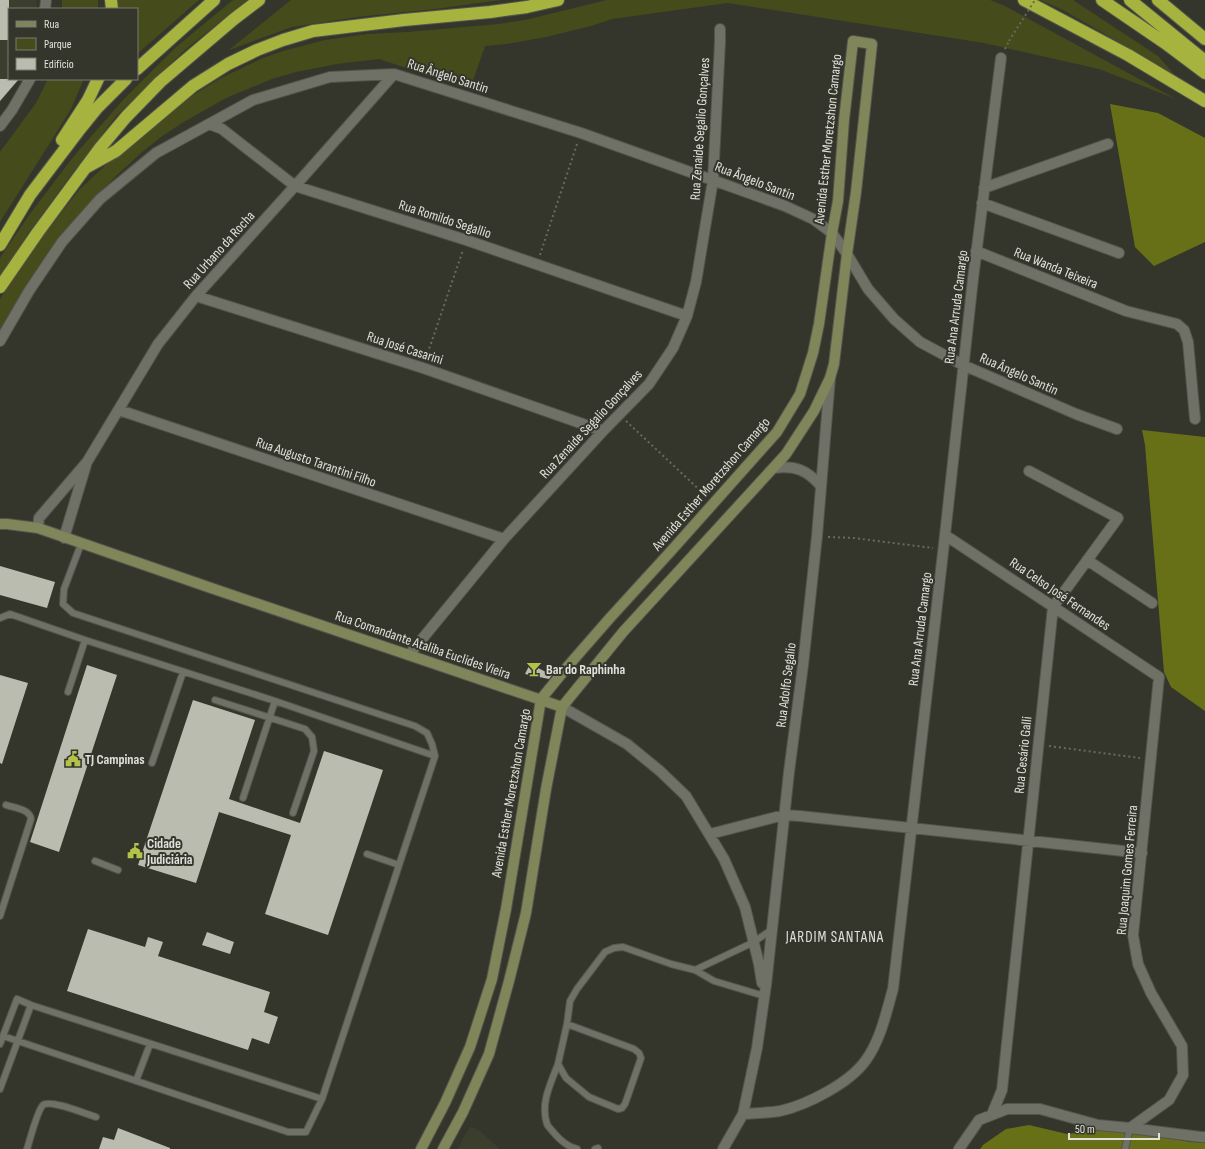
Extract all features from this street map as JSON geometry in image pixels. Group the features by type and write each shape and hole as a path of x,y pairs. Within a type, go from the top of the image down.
{"highway":[{"path":"138,68 214,0"},
{"path":"0,287 85,168 126,117 160,82 234,19 259,0"},
{"path":"85,168 116,151 193,86 228,64 257,50 283,40 313,31 404,20 490,12 527,7 558,0"},
{"path":"1024,0 1128,54 1205,101"},
{"path":"1102,0 1165,43 1205,73"},
{"path":"1130,0 1205,61"},
{"path":"1158,0 1205,38"},
{"path":"0,245 62,140 88,100 98,80"},
{"path":"30,195 97,108 125,80"}],"street":[{"name":"Rua Zenaide Segalio Gonçalves","path":"409,655 504,539 603,430 649,384 673,348 687,316 696,282 713,180 720,29"},
{"name":"Avenida Esther Moretzshon Camargo","path":"420,1149 445,1103 470,1047 492,979 506,909 541,700 608,619 777,432 800,394 813,353 819,324 838,201 844,120 853,41 872,44 856,192 834,364 830,378 814,411 786,454 623,632 562,707 546,789 526,913 509,981 489,1054 464,1112 443,1149"},
{"name":"Rua Ana Arruda Camargo","path":"743,1114 779,1111 813,1100 848,1078 866,1061 880,1033 893,989 976,251 1001,58"},
{"name":"Rua Ângelo Santin","path":"394,74 581,133 792,209 813,219 832,233 847,254 868,289 894,320 920,342 963,365 1076,414 1117,428"},
{"path":"0,341 29,291 62,242 100,199 156,153 253,100 330,77 394,74"},
{"name":"Rua Urbano da Rocha","path":"38,528 39,518 87,462 158,344 196,296 394,74"},
{"path":"0,126 12,110 29,80"},
{"name":"Rua Romildo Segallio","path":"209,124 222,130 295,186 466,240 687,316"},
{"path":"984,188 1108,144"},
{"path":"982,203 1118,253"},
{"name":"Rua Wanda Teixeira","path":"976,251 1126,310 1177,324 1184,330 1188,342 1195,419"},
{"name":"Rua José Casarini","path":"196,296 423,368 603,430"},
{"name":"Rua Adolfo Segalio","path":"723,1149 743,1114 757,1048 803,665 817,536 830,378"},
{"name":"Rua Augusto Tarantini Filho","path":"119,410 504,539"},
{"name":"Rua Urbano da Rocha","path":"64,538 87,462"},
{"path":"774,468 784,466 794,467 810,475 821,486"},
{"path":"1029,471 1118,518 1053,607"},
{"name":"Rua Comandante Ataliba Euclides Vieira","path":"0,524 38,528 81,544 562,707 627,744 660,771 686,796 724,859 745,907 759,964 764,996"},
{"name":"Rua Celso José Fernandes","path":"945,535 1159,677"},
{"path":"1088,560 1152,603"},
{"name":"Rua Cesário Galli","path":"992,1114 1002,1090 1053,607"},
{"name":"Rua Joaquim Gomes Ferreira","path":"1130,1128 1169,1100 1183,1075 1182,1046 1151,993 1138,964 1133,935 1159,677"},
{"path":"710,834 784,815 1142,853"},
{"path":"959,1149 979,1120 1008,1109 1040,1109 1098,1125 1205,1137"}],"lane":[{"path":"3,1036 288,1132 306,1132 322,1099 435,756 427,733 415,726 73,613 63,604 64,589 81,544"},
{"path":"0,618 10,614 85,640 275,701 435,756"},
{"path":"68,692 85,640"},
{"path":"152,763 183,672"},
{"path":"215,700 305,729 312,737 314,751 293,813"},
{"path":"243,798 275,701"},
{"path":"0,916 32,819 31,815 27,811 6,805"},
{"path":"367,854 399,865"},
{"path":"95,861 118,870"},
{"path":"695,970 754,942 772,930"},
{"path":"577,1149 559,1139 547,1125 544,1109 546,1096 558,1064 567,1024 570,1001 577,989 605,952 614,948 623,947 671,964 695,970 714,981 764,996"},
{"path":"0,1044 17,999 31,1005 322,1099"},
{"path":"0,1089 31,1005"},
{"path":"558,1064 566,1078 589,1097 618,1109 622,1108 625,1104 641,1058 639,1053 634,1049 567,1024"},
{"path":"136,1082 150,1044"},
{"path":"27,1149 39,1111 43,1105 48,1103 56,1104 96,1117"},
{"path":"1125,1149 1130,1128"}],"path":[{"path":"1009,41 1034,0"},
{"path":"537,264 581,133"},
{"path":"423,368 466,240"},
{"path":"625,420 714,503"},
{"path":"817,536 854,538 943,550"},
{"path":"1038,744 1151,759"}],"shaded area":[{"path":"0,0 36,0 37,8 8,8 8,80 16,80 0,104"},
{"path":"470,1127 480,1131 500,1149 458,1149"}],"green space":[{"path":"62,0 98,0 98,8 62,8"},
{"path":"117,0 199,0 138,53 138,8 117,8"},
{"path":"233,0 247,0 186,49 117,115 27,235 0,279 0,258 29,215 74,156 123,100 176,47"},
{"path":"291,0 501,0 357,17 292,27 229,50"},
{"path":"607,0 990,0 1005,6 1176,99 1099,69 984,43 728,3 612,19 591,26 546,37 485,46 470,89 379,59 337,64 296,72 272,79 226,98 182,123 141,153 90,203 0,334 0,299 26,258 80,189 123,149 182,102 221,78 263,58 325,40 367,34 499,24 525,20"},
{"path":"1040,0 1073,0 1158,56 1174,74 1063,10"},
{"path":"48,80 84,80 70,111 0,222 0,152 36,103"},
{"path":"1110,104 1158,113 1205,138 1205,242 1154,266 1135,247"},
{"path":"1142,430 1205,437 1205,711 1171,687 1164,672 1145,445"},
{"path":"1029,1125 1067,1134 1112,1129 1205,1143 1205,1149 980,1149 983,1145 1006,1129"}],"building":[{"path":"0,0 9,0 8,40 0,40"},
{"path":"0,79 18,80 0,101"},
{"path":"0,566 55,582 47,608 0,595"},
{"name":"Bar do Raphinha","path":"530,664 552,675 549,679 525,674"},
{"name":"TJ Campinas","path":"87,665 117,675 59,852 30,842"},
{"path":"0,675 28,683 2,764 0,763"},
{"path":"193,700 255,720 229,799 300,823 324,751 383,770 328,935 265,914 291,835 219,812 196,883 138,865"},
{"path":"88,929 145,947 148,937 163,942 158,956 270,992 264,1012 278,1017 269,1044 252,1038 248,1050 67,991"},
{"path":"207,932 234,942 230,954 202,945"},
{"path":"118,1128 170,1149 99,1149 103,1137 114,1140"}],"place":[{"name":"Bar do Raphinha","path":"534,669"},
{"name":"TJ Campinas","path":"73,759"},
{"name":"Cidade Judiciária","path":"135,851"}],"district":[{"name":"JARDIM SANTANA","path":"835,937"}]}
